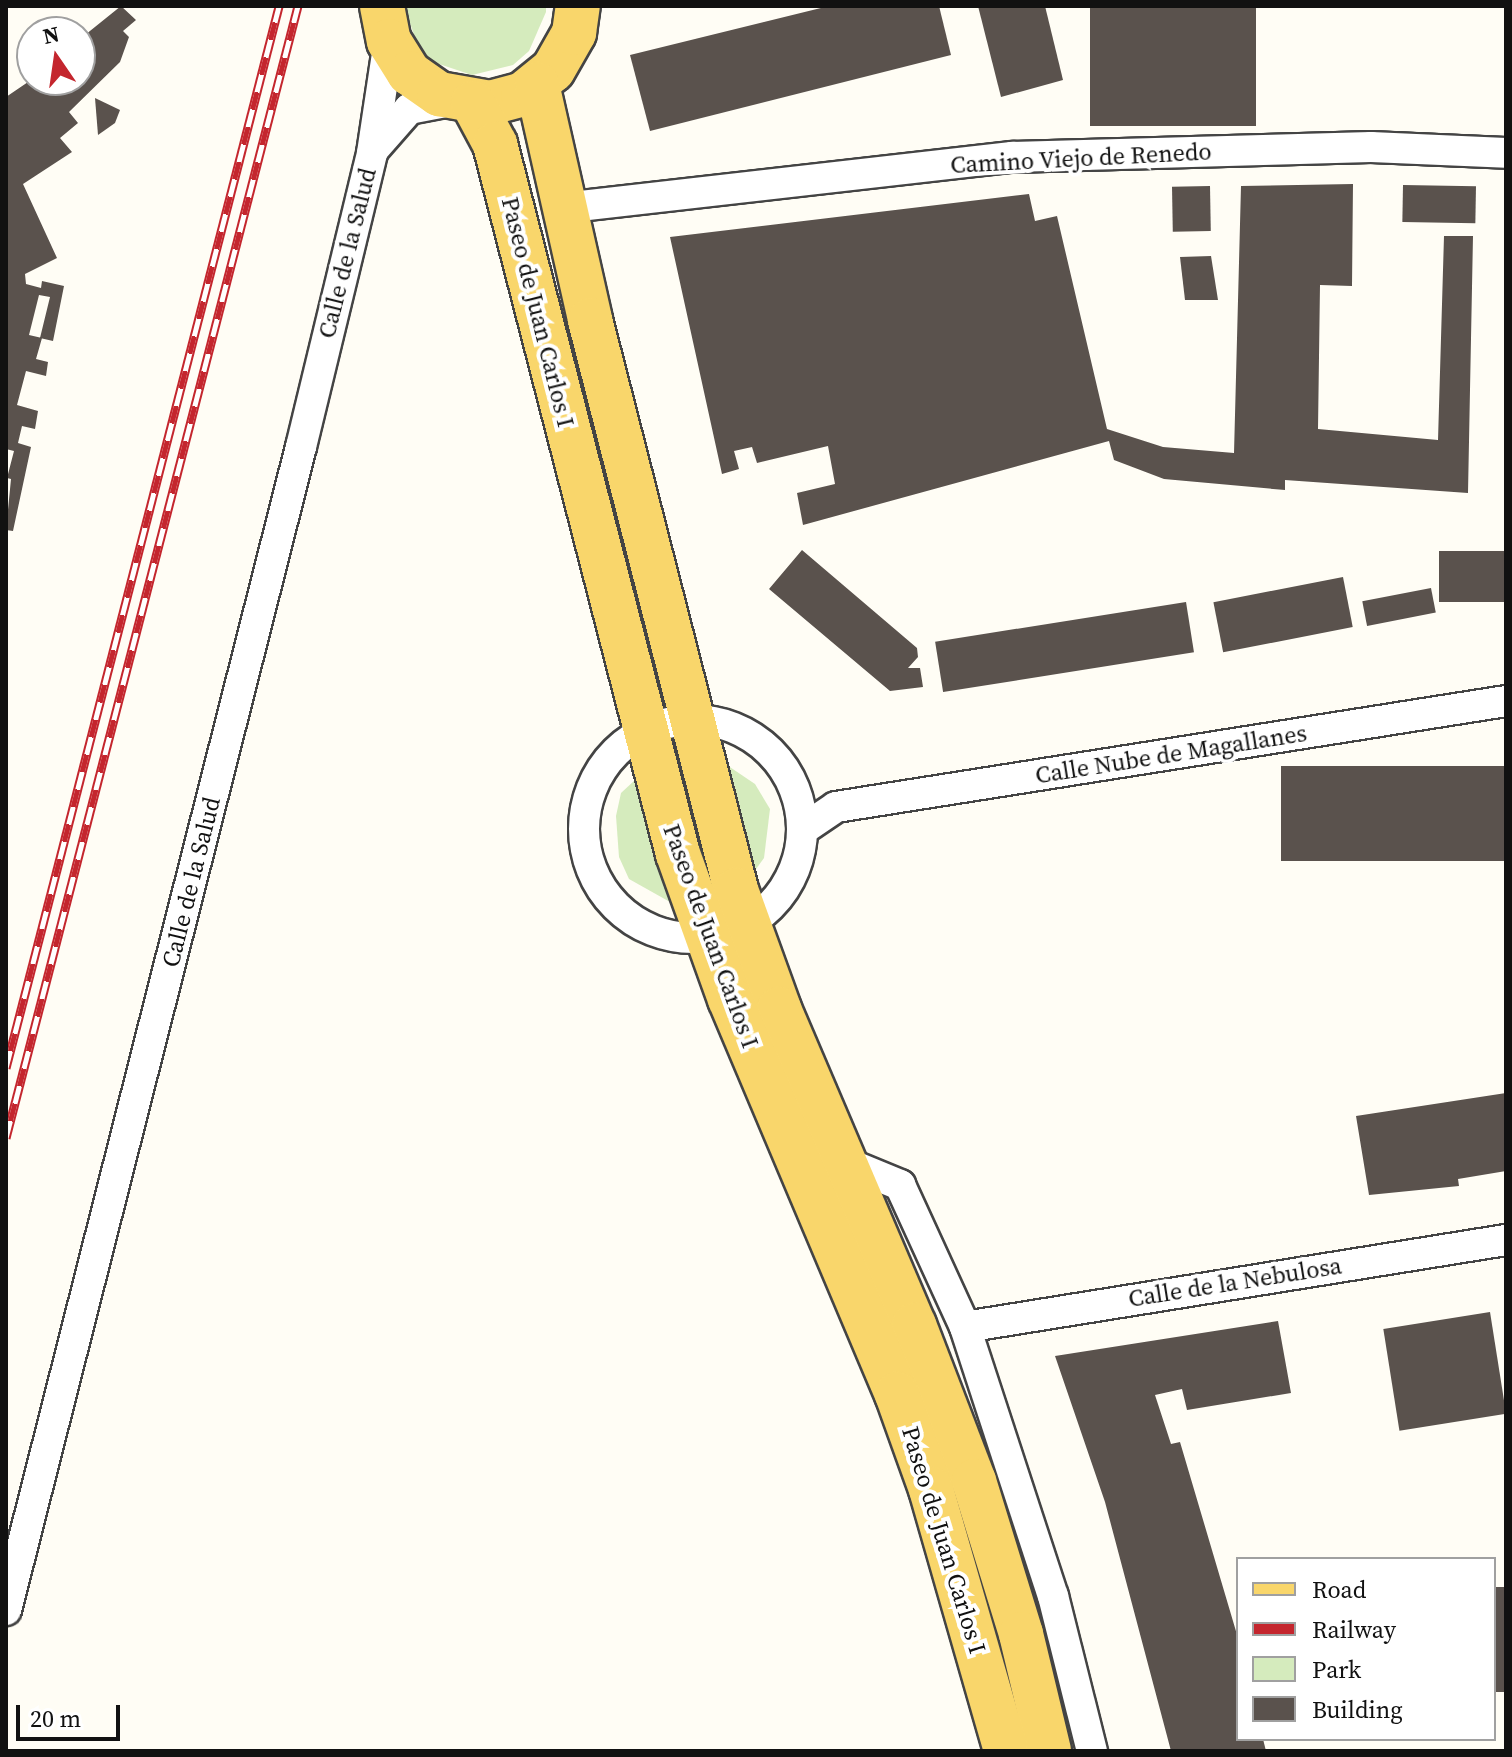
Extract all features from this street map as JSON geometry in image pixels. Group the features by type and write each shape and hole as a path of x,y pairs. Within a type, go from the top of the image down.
{"main road":[{"path":"386,24 424,87 464,102 507,100 537,84 566,53 579,8"},
{"name":"Paseo de Juan Carlos I","path":"537,84 563,208 690,720 748,924 974,1481 1021,1634 1049,1751"},
{"name":"Paseo de Juan Carlos I","path":"464,102 495,144 678,854 707,938 902,1408 931,1489 1006,1751"}],"street":[{"name":"Calle de la Salud","path":"6,1610 372,153 386,24"},
{"name":"Calle de la Salud","path":"372,153 409,109 464,102"},
{"name":"Camino Viejo de Renedo","path":"563,208 1012,157 1371,147 1506,153"},
{"name":"Calle Nube de Magallanes","path":"802,830 836,807 1506,701"},
{"path":"795,786 802,830 800,856 788,886 748,924 707,938 672,937 643,927 615,907 596,881 583,840 589,793 606,762 646,730 690,720 746,732 767,748 795,786 836,807"},
{"path":"844,1162 900,1185 965,1327 1053,1596 1092,1751"},
{"name":"Calle de la Nebulosa","path":"965,1327 1506,1240"}],"green space":[{"path":"404,6 546,6 546,12 529,51 513,65 472,75 433,62 418,46"},
{"path":"715,757 755,784 770,809 764,858 751,876"},
{"path":"635,780 670,902 629,879 619,857 616,816 621,793"}],"building":[{"path":"121,6 136,20 123,31 129,37 120,62 96,86 96,26"},
{"path":"829,6 939,6 951,55 650,131 630,55"},
{"path":"978,6 1045,6 1063,80 1001,97"},
{"path":"1090,6 1256,6 1256,126 1090,126"},
{"path":"16,90 16,96 85,96 69,112 78,123 60,138 72,152 23,184 57,258 25,274 26,284 41,288 42,281 64,286 53,341 42,338 36,359 48,362 46,376 26,371 17,405 38,411 35,429 22,426 18,443 31,447 13,531 6,530 11,479 7,478 14,451 6,449 6,97","holes":["39,295 50,297 40,338 29,335"]},
{"path":"95,98 120,110 115,123 98,135"},
{"path":"1353,184 1352,286 1320,285 1318,429 1438,440 1444,236 1473,236 1468,493 1285,480 1285,490 1164,479 1114,460 1109,441 803,525 797,493 835,484 828,446 757,463 752,447 734,451 739,469 722,474 670,237 1029,194 1035,221 1057,216 1107,429 1163,447 1234,453 1241,186"},
{"path":"1403,185 1476,186 1475,223 1402,222"},
{"path":"1210,186 1211,231 1173,232 1172,187"},
{"path":"1211,256 1218,300 1185,300 1180,257"},
{"path":"802,550 917,648 918,657 908,668 920,668 923,687 890,691 769,589"},
{"path":"1439,551 1506,551 1506,602 1439,602"},
{"path":"1343,577 1353,627 1223,652 1213,602"},
{"path":"1431,588 1436,613 1367,626 1362,601"},
{"path":"1186,602 1194,652 943,692 935,642"},
{"path":"1281,766 1506,766 1506,861 1281,861"},
{"path":"1506,1093 1506,1171 1458,1179 1459,1186 1369,1195 1356,1116"},
{"path":"1490,1312 1506,1414 1399,1431 1383,1329"},
{"path":"1278,1321 1291,1393 1187,1410 1182,1389 1155,1395 1171,1444 1180,1442 1236,1631 1236,1741 1264,1741 1266,1751 1171,1751 1105,1502 1055,1356"},
{"path":"1496,1587 1506,1587 1506,1692 1496,1692"}],"railway":[{"path":"6,1068 279,6"},
{"path":"6,1138 298,6"}]}
